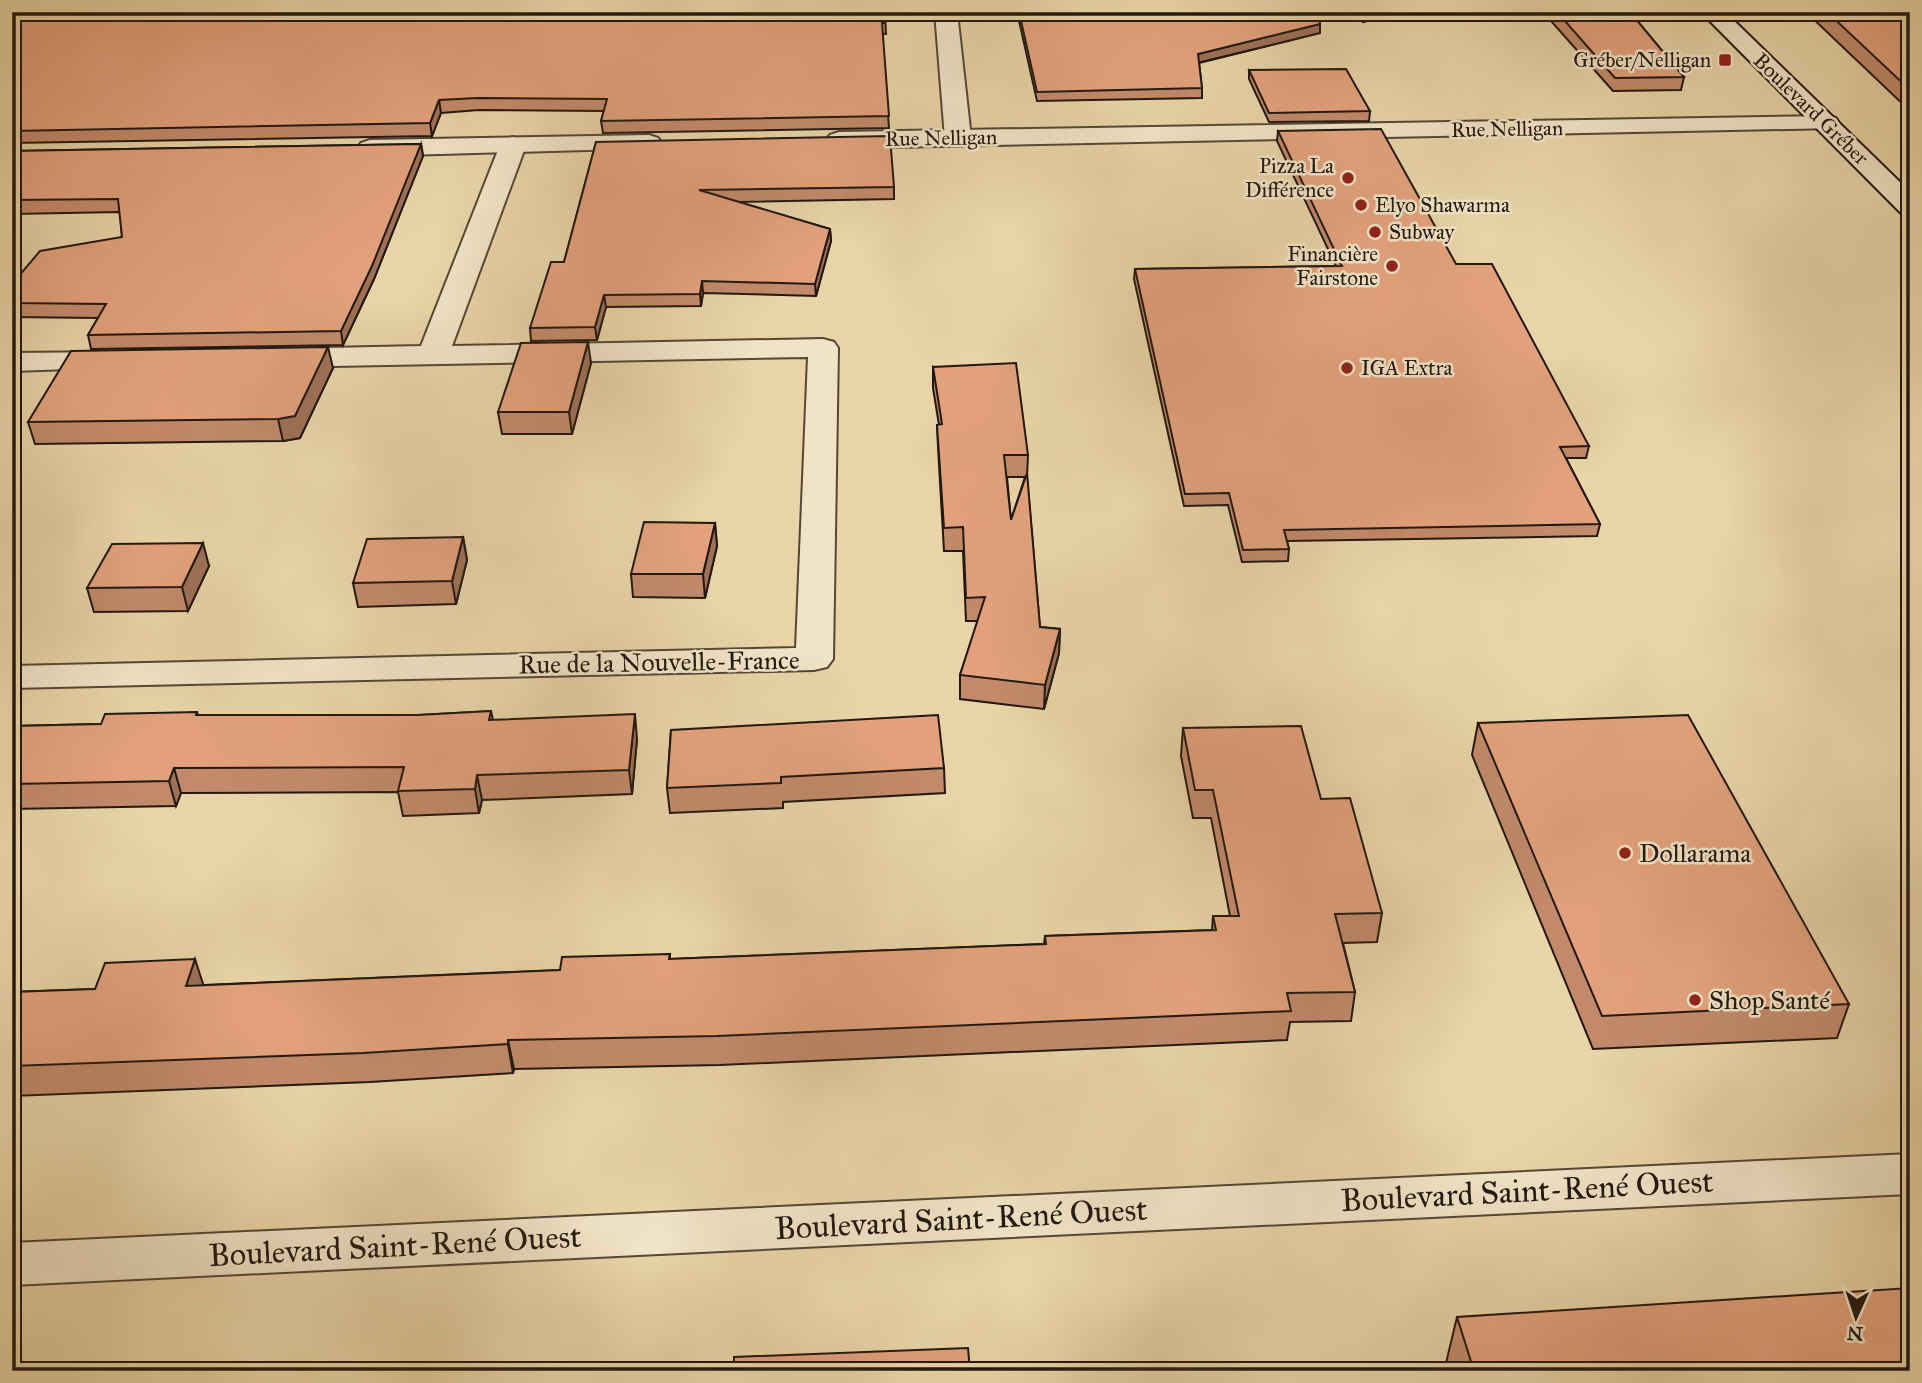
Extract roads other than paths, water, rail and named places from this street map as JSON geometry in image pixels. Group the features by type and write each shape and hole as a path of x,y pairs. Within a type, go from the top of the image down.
{"street":[{"path":"946,12 958,138"},
{"name":"Boulevard Gréber","path":"1712,12 1910,207"},
{"name":"Rue Nelligan","path":"818,140 1827,123"},
{"path":"346,148 680,142"},
{"path":"433,355 513,145"},
{"name":"Rue de la Nouvelle-France","path":"12,677 814,659 823,348 257,358"},
{"path":"12,362 148,360"},
{"name":"Boulevard Saint-René Ouest","path":"12,1264 1910,1174"}],"place":[{"name":"Gréber/Nelligan","path":"1725,60"},
{"name":"Pizza La Différence","path":"1348,178"},
{"name":"Elyo Shawarma","path":"1361,205"},
{"name":"Subway","path":"1375,232"},
{"name":"Financière Fairstone","path":"1392,266"},
{"name":"IGA Extra","path":"1347,368"},
{"name":"Dollarama","path":"1625,853"},
{"name":"Shop Santé","path":"1695,1000"}]}
